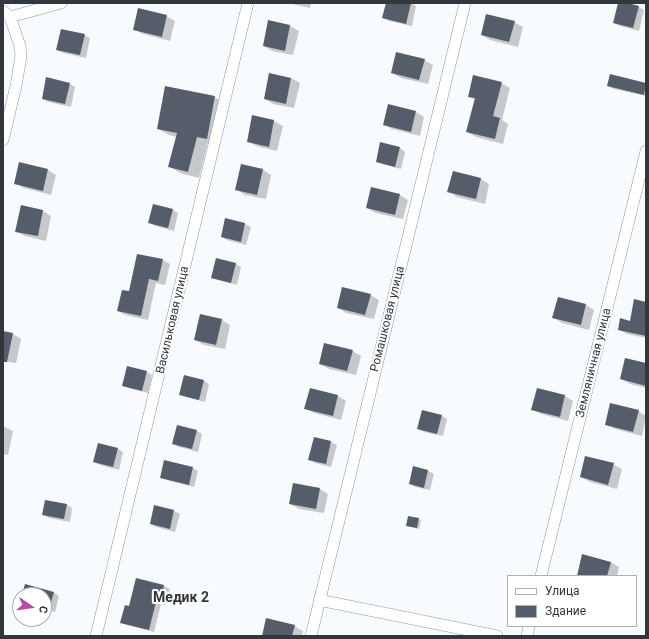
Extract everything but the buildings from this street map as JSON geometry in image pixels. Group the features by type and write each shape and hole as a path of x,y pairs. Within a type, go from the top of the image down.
{"street":[{"path":"3,140 16,86 21,56 20,46 6,14 61,3"},
{"name":"Васильковая улица","path":"96,636 248,3"},
{"name":"Ромашковая улица","path":"310,636 465,3"},
{"name":"Земляничная улица","path":"541,575 646,150"},
{"path":"319,600 497,636"}],"district":[{"name":"Медик 2","path":"181,598"}]}
